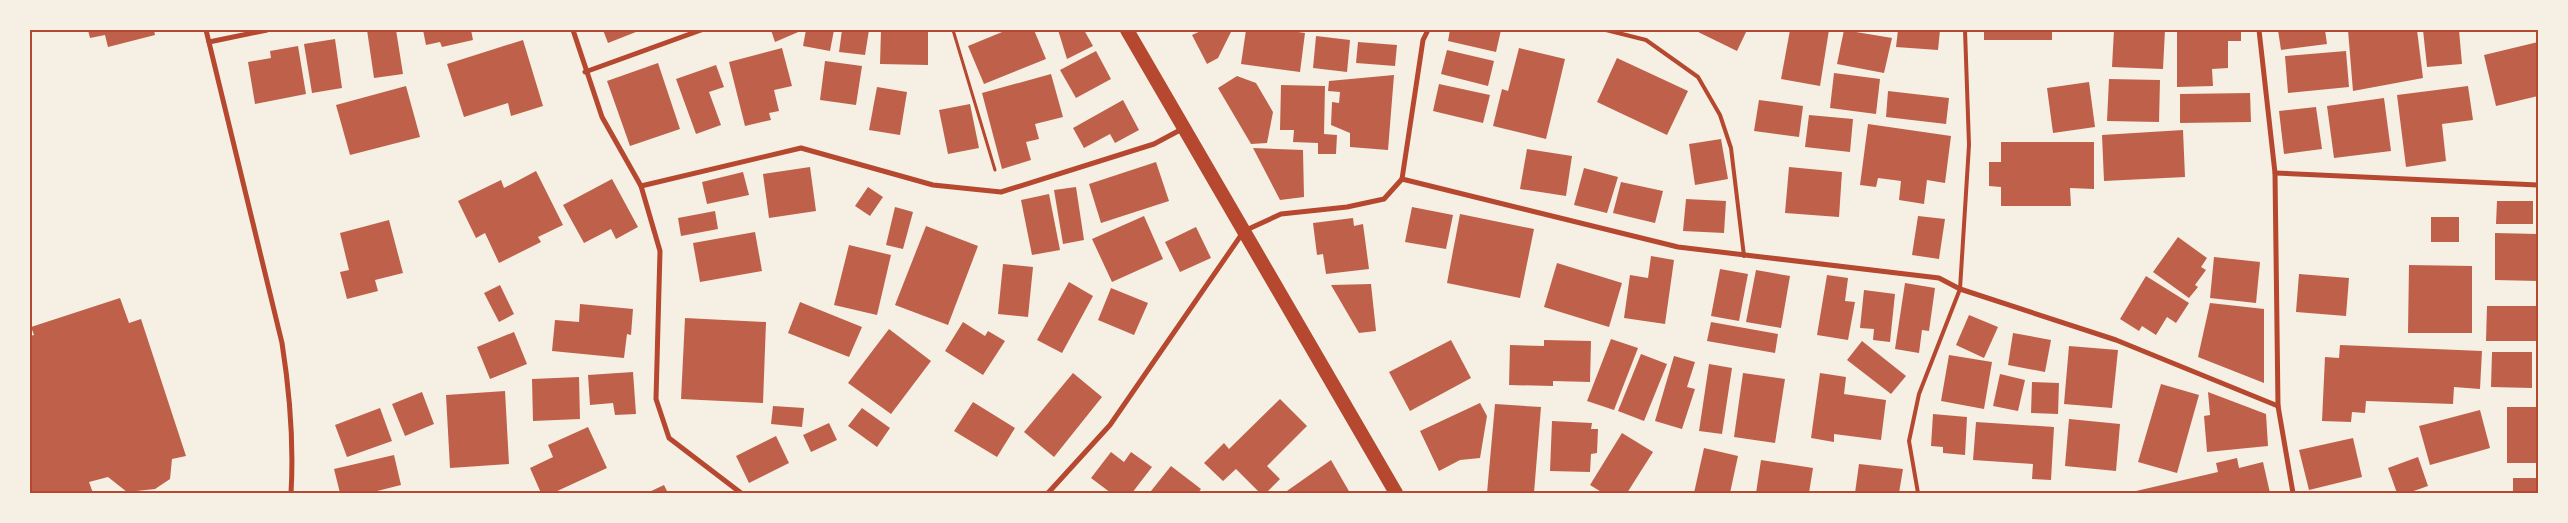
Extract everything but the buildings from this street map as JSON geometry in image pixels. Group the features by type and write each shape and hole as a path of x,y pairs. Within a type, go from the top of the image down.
{"highway":[{"path":"1127,30 1396,493"}],"street":[{"path":"206,30 282,343 290,395 293,448 291,493"},
{"path":"209,42 267,30"},
{"path":"573,30 602,117 641,186 660,251 656,399 668,438 740,493"},
{"path":"586,72 701,30"},
{"path":"1048,493 1110,425 1244,231 1281,214 1347,207 1384,199 1402,179 1422,40 1428,30"},
{"path":"2259,30 2275,173 2278,406 2293,493"},
{"path":"641,186 801,148 933,185 1001,192 1154,144 1184,128"},
{"path":"2275,173 2538,185"},
{"path":"1402,179 1678,247 1744,257 1940,278 1960,289 2116,340 2278,406"}],"lane":[{"path":"1606,30 1646,40 1698,77 1720,115 1731,148 1744,257"},
{"path":"1918,493 1909,441 1919,394 1960,289 1969,146 1965,30"}],"path":[{"path":"953,30 1001,192"}]}
